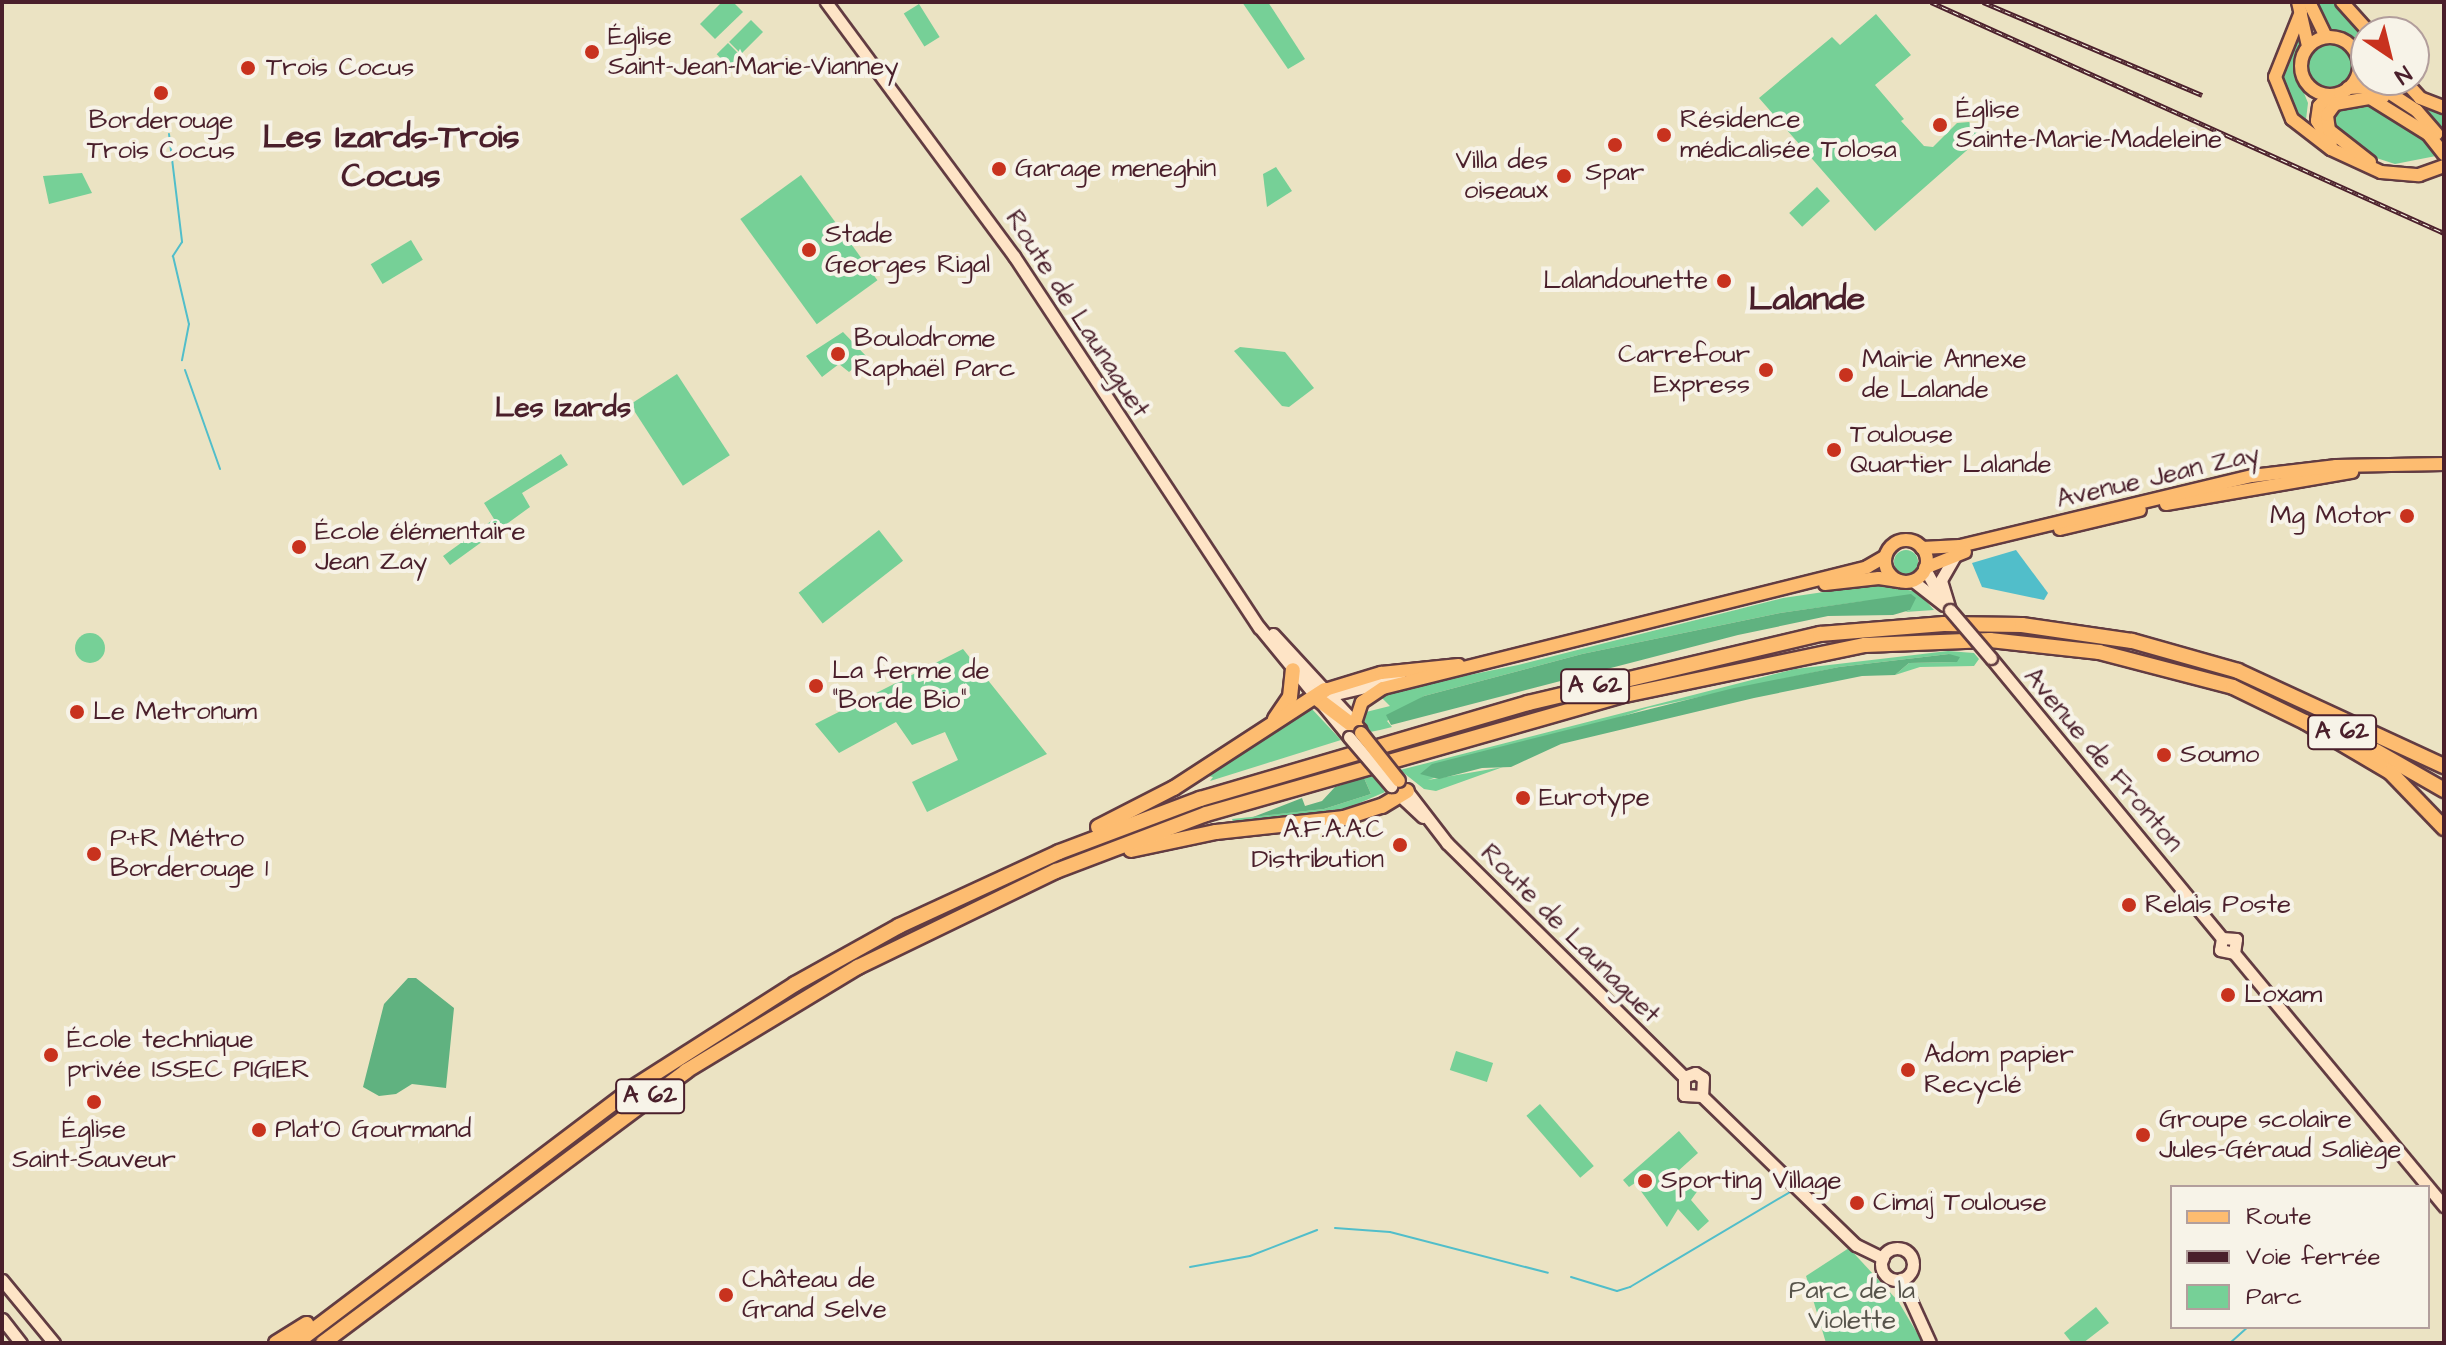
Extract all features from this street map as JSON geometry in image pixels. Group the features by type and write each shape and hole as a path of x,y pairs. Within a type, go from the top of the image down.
{"highway":[{"name":"A 62","path":"296,1343 680,1056 808,976 973,890 1135,822 1350,752 1744,650 1873,628 2022,625 2132,641 2272,684 2394,744 2444,775"},
{"name":"A 62","path":"323,1343 686,1071 858,967 1006,893 1149,834 1329,775 1625,695 1829,650 1905,641 2030,643 2099,652 2233,687 2309,715 2444,790"},
{"path":"1270,726 1290,697 1293,670"},
{"path":"2233,687 2369,758 2414,793 2444,828"},
{"path":"973,890 1150,802 1324,694 1356,731"},
{"path":"2394,744 2444,766"},
{"path":"1006,893 1152,844 1344,818 1399,788"},
{"path":"276,1343 369,1286"}],"main road":[{"name":"Route de Launaguet","path":"826,2 1009,249 1293,670 1324,694"},
{"path":"2303,5 2326,37 2348,44 2350,48"},
{"path":"2303,5 2308,46 2301,73 2312,89 2313,137"},
{"path":"2303,5 2276,66 2275,87 2292,119 2313,137 2381,172 2419,175 2444,166"},
{"path":"2308,46 2326,37"},
{"path":"2366,87 2385,98 2428,134 2443,151 2415,168 2370,162 2320,133 2317,114 2329,95 2348,88 2366,87"},
{"path":"2312,89 2329,95"},
{"path":"2395,96 2417,111 2443,151"},
{"path":"2418,96 2444,107"},
{"path":"2370,162 2329,130 2327,115 2335,104 2370,98 2428,134"},
{"name":"Avenue Jean Zay","path":"1922,548 1960,546 2252,476 2336,466 2444,464"},
{"name":"Avenue Jean Zay","path":"1925,568 1956,555 2245,488 2407,465"},
{"path":"1356,731 1365,697 1406,681 1867,567 1906,540 1922,548 1925,568 1913,581 1859,579 1763,593"},
{"path":"1950,610 1941,580 1956,555"},
{"path":"1884,557 1887,572 1899,581"},
{"name":"Avenue de Fronton","path":"1925,568 1950,610 2222,938 2236,939 2234,953 2427,1185"},
{"name":"Avenue de Fronton","path":"1913,581 1950,610"},
{"name":"Route de Launaguet","path":"1255,617 1324,694"},
{"path":"1324,694 1381,673 1502,659"},
{"path":"1324,694 1382,682 1406,681"},
{"name":"Route de Launaguet","path":"1356,731 1427,820 1684,1077"},
{"path":"1702,1096 1703,1078 1695,1073 1684,1077 1680,1089 1686,1097 1702,1096 1856,1245 1883,1258"},
{"name":"Avenue de Fronton","path":"2430,1189 2444,1206"},
{"path":"1883,1258 1895,1248 1910,1254 1912,1270 1901,1279"},
{"path":"1883,1258 1884,1273 1901,1279 1930,1343"},
{"path":"2,1280 54,1343"},
{"path":"2,1319 21,1343"}],"green space":[{"path":"722,2 733,2 743,12 715,39 700,24"},
{"path":"1242,2 1268,2 1305,59 1288,69"},
{"path":"2313,2 2339,2 2350,17 2350,37 2328,29"},
{"path":"919,4 940,37 924,47 904,14"},
{"path":"1876,14 1911,55 1875,85 1904,119 1901,121 1924,146 1933,147 1957,123 1969,122 1982,137 1875,231 1759,98 1832,37 1840,45"},
{"path":"751,20 763,32 741,54 729,42"},
{"path":"2295,33 2301,45 2294,68 2308,103 2305,128 2278,82"},
{"path":"728,43 750,65 739,76 717,54"},
{"path":"2330,43 2345,50 2350,57 2350,73 2345,80 2330,87 2315,80 2308,65 2315,50"},
{"path":"2396,96 2425,96 2444,109 2444,136"},
{"path":"2367,100 2423,135 2441,155 2395,164 2364,154 2339,136 2331,119 2334,111"},
{"path":"1276,167 1292,191 1267,207 1263,174"},
{"path":"82,173 92,193 49,204 43,176"},
{"name":"Stade Georges Rigal","path":"801,175 877,280 817,324 740,219"},
{"path":"1817,187 1830,201 1802,227 1789,213"},
{"path":"411,240 423,260 383,284 371,264"},
{"name":"Boulodrome Raphaël Parc","path":"843,332 867,357 849,372 839,364 822,377 806,356"},
{"path":"1240,347 1285,352 1314,388 1289,407 1282,406 1234,351"},
{"path":"677,374 730,455 683,486 630,404"},
{"path":"561,454 568,465 522,493 530,507 450,565 443,556 494,519 484,503"},
{"path":"879,530 903,561 823,624 799,593"},
{"path":"1906,550 1915,553 1918,562 1915,571 1906,574 1897,571 1894,562 1897,553"},
{"path":"1878,584 1918,592 1934,610 1905,612 1910,610 1865,601 1780,613 1582,654 1424,696 1387,721 1392,727 1370,732 1364,721 1366,712 1390,706 1380,696 1406,688 1518,665 1783,598"},
{"path":"1911,594 1916,598 1910,610 1893,615 1828,616 1738,635 1391,725 1386,715 1424,696 1582,654 1780,613"},
{"path":"90,633 101,637 105,648 101,659 90,663 79,659 75,648 79,637"},
{"path":"963,649 1047,754 927,812 912,782 958,760 945,732 912,745 896,722 839,753 815,724"},
{"path":"1948,651 1974,653 1979,659 1974,666 1920,667 1895,675 1909,663 1957,662 1949,654 1839,667 1648,708 1428,780 1503,767 1436,791 1424,789 1400,770 1795,669"},
{"path":"1949,654 1960,657 1957,662 1909,663 1895,675 1862,676 1754,698 1561,744 1511,767 1482,768 1439,779 1420,774 1432,764 1734,688 1839,667"},
{"path":"1311,708 1341,740 1210,781 1213,777 1204,775"},
{"path":"1374,776 1385,792 1348,808 1234,824 1232,819 1324,809 1371,794 1364,778"},
{"path":"1364,778 1371,794 1324,809 1253,817 1302,798 1305,806 1322,801 1335,787"},
{"path":"408,978 416,978 454,1008 446,1088 412,1084 396,1094 379,1096 363,1087 384,1004"},
{"path":"1456,1051 1493,1063 1487,1082 1450,1070"},
{"path":"1540,1104 1594,1166 1580,1178 1526,1116"},
{"name":"Sporting Village","path":"1679,1131 1698,1153 1667,1181 1674,1189 1692,1176 1701,1186 1691,1200 1709,1221 1698,1231 1678,1209 1667,1227 1635,1183 1629,1187 1623,1180"},
{"name":"Parc de la Violette","path":"1849,1248 1898,1301 1923,1343 1826,1343 1806,1276"},
{"path":"2096,1307 2109,1323 2083,1343 2072,1343 2064,1333"}],"water":[{"path":"2016,550 2048,593 2044,600 1982,587 1972,563"}],"waterway":[{"path":"169,134 182,242 173,256 189,324 182,360"},
{"path":"185,370 220,469"},
{"path":"1571,1277 1617,1291 1630,1287 1792,1191"},
{"path":"1335,1228 1390,1232 1548,1273"},
{"path":"1190,1267 1250,1256 1317,1230"},
{"path":"2230,1343 2246,1329"}],"railway":[{"path":"1931,2 2444,233"},
{"path":"1983,2 2202,95"}],"place":[{"name":"Église Saint-Jean-Marie-Vianney","path":"592,52"},
{"name":"Trois Cocus","path":"248,68"},
{"name":"Borderouge Trois Cocus","path":"161,93"},
{"name":"Église Sainte-Marie-Madeleine","path":"1940,125"},
{"name":"Résidence médicalisée Tolosa","path":"1664,135"},
{"name":"Spar","path":"1615,145"},
{"name":"Garage meneghin","path":"999,169"},
{"name":"Villa des oiseaux","path":"1564,176"},
{"name":"Stade Georges Rigal","path":"809,250"},
{"name":"Lalandounette","path":"1724,281"},
{"name":"Boulodrome Raphaël Parc","path":"838,354"},
{"name":"Carrefour Express","path":"1766,370"},
{"name":"Mairie Annexe de Lalande","path":"1846,375"},
{"name":"Toulouse Quartier Lalande","path":"1834,450"},
{"name":"Mg Motor","path":"2407,516"},
{"name":"École élémentaire Jean Zay","path":"299,547"},
{"name":"La ferme de \"Borde Bio\"","path":"816,686"},
{"name":"Le Metronum","path":"77,712"},
{"name":"Soumo","path":"2164,755"},
{"name":"Eurotype","path":"1523,798"},
{"name":"A.F.A.A.C Distribution","path":"1400,845"},
{"name":"P+R Métro Borderouge 1","path":"94,854"},
{"name":"Relais Poste","path":"2129,905"},
{"name":"Loxam","path":"2228,995"},
{"name":"École technique privée ISSEC PIGIER","path":"51,1055"},
{"name":"Adom papier Recyclé","path":"1908,1070"},
{"name":"Église Saint-Sauveur","path":"94,1102"},
{"name":"Plat'O Gourmand","path":"259,1130"},
{"name":"Groupe scolaire Jules-Géraud Saliège","path":"2143,1135"},
{"name":"Sporting Village","path":"1645,1181"},
{"name":"Cimaj Toulouse","path":"1857,1203"},
{"name":"Château de Grand Selve","path":"726,1295"}],"district":[{"name":"Les Izards-Trois Cocus","path":"391,156"},
{"name":"Lalande","path":"1807,300"},
{"name":"Les Izards","path":"563,408"}]}
